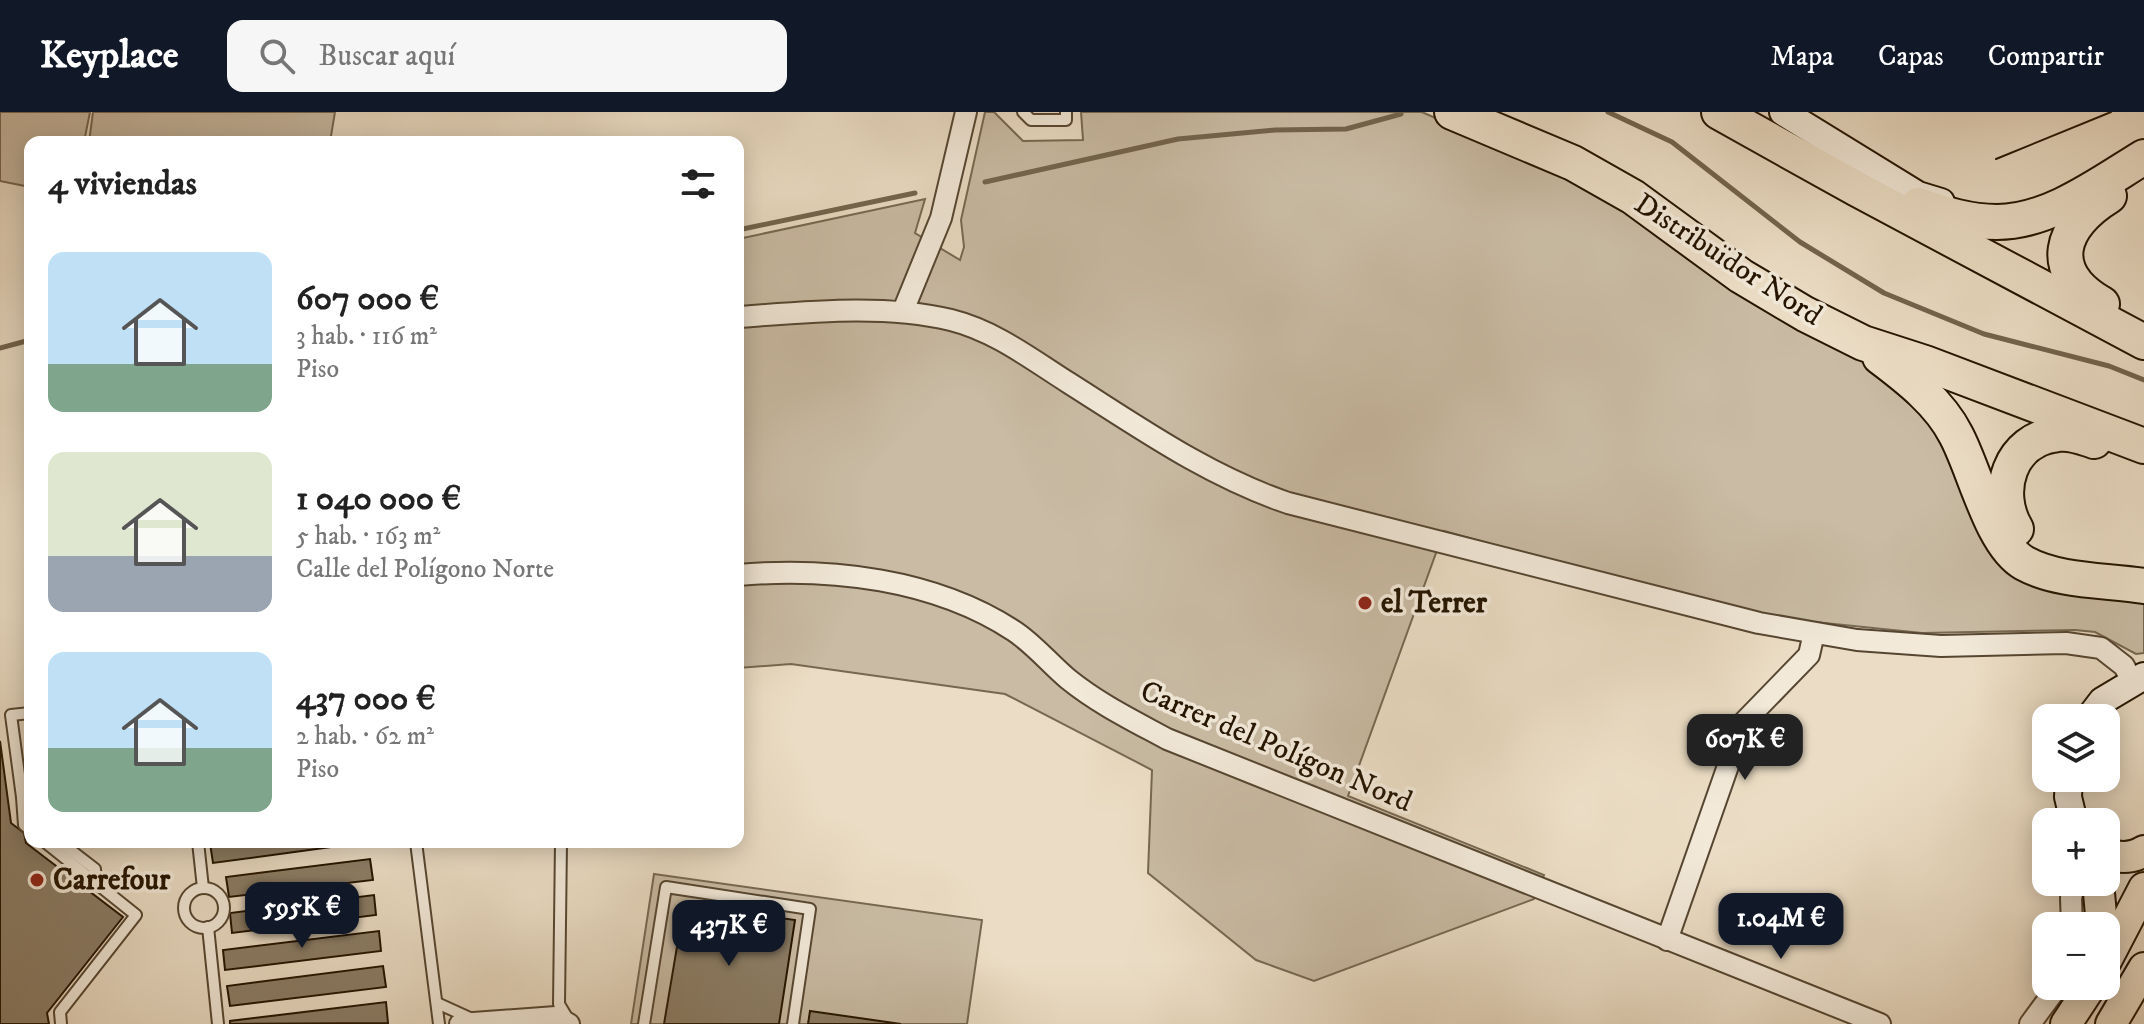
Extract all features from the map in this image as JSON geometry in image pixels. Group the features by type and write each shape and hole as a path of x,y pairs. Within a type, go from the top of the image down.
{"highway":[{"name":"Distribuïdor Nord","path":"1452,112 1573,163 1633,197 1741,276 1805,314 1863,343 1925,363 2144,446"},
{"path":"1719,112 2144,342"},
{"path":"1857,189 1888,194 1958,218 1999,223 2039,214 2077,197 2144,157"},
{"path":"2144,175 2101,201 2076,222 2068,236 2065,256 2069,276 2082,292 2144,328"},
{"path":"1863,343 1917,385 1955,432 1987,505 1994,529 2008,550 2023,562 2040,569 2144,586"},
{"path":"2144,459 2074,434 2049,435 2023,451 2012,465 2004,500 2018,532 2030,542 2055,553 2144,568"}],"main road":[{"path":"2120,858 2144,851"},
{"path":"2120,934 2144,888"},
{"path":"2111,1024 2140,980"},
{"path":"2066,1024 2082,1000"}],"street":[{"path":"1783,112 1918,195 1960,208 1997,209 2040,200 2074,185 2144,143"},
{"path":"903,311 941,218 965,113"},
{"path":"744,317 903,311 953,321 995,336 1195,463 1246,489 1288,503 1759,623 1857,640 1941,646 2066,643 2101,648 2138,678 2100,704"},
{"name":"Carrer del Polígon Nord","path":"744,575 804,572 891,582 959,602 1014,631 1104,706 1167,739 1880,1024"},
{"path":"1667,940 1743,723 1809,655 1814,633"},
{"path":"2030,1024 2048,1000"},
{"path":"460,1024 556,1017 570,1024"}],"lane":[{"path":"1023,112 1031,120 1066,120 1066,112"},
{"path":"24,714 11,715 24,789"},
{"path":"52,848 136,915 60,1012 61,1024"},
{"path":"68,848 95,869 96,883"},
{"path":"199,848 203,888"},
{"path":"417,848 439,1024"},
{"path":"561,848 559,1004 570,1024"},
{"path":"644,1024 666,887 810,909 793,1024"},
{"path":"203,888 216,892 223,903 221,917 208,927 192,923 184,910 191,893 203,888"},
{"path":"208,927 218,1024"},
{"path":"437,1003 462,1016 488,1020"}],"shaded area":[{"path":"0,112 90,112 85,136 24,136 24,186 0,181"},
{"path":"93,112 335,112 331,136 90,136"},
{"path":"985,112 994,112 1023,141 1083,140 1081,112 1422,112 1606,197 1893,380 1943,436 1992,543 2144,591 2144,653 2136,654 2095,632 2075,630 1922,633 1795,620 1679,596 1444,531 1348,796 1544,875 1534,899 1314,981 1256,960 1148,873 1152,770 1005,694 791,664 744,668 744,238 925,199 915,233 960,260 964,247 961,220"},
{"path":"654,874 982,920 967,1024 631,1024"}],"building":[{"name":"Carrefour","path":"0,741 11,823 24,833 24,848 33,848 123,917 47,1013 49,1024 0,1024"},
{"path":"211,848 324,848 213,863"},
{"path":"370,859 373,880 229,897 226,877"},
{"path":"374,895 376,915 232,933 230,913"},
{"path":"684,905 795,920 779,1024 664,1024"},
{"path":"379,931 381,951 225,970 223,950"},
{"path":"383,966 386,987 230,1006 227,986"},
{"path":"386,1002 388,1023 230,1024 230,1021"},
{"path":"810,1011 901,1024 808,1024"}],"waterway":[{"path":"1608,112 1672,142 1800,242 1884,293 1984,334 2109,366 2144,380"},
{"path":"985,182 1178,139 1275,130 1346,129 1401,114"},
{"path":"744,229 915,193"},
{"path":"0,348 24,342"}],"tram line":[{"path":"1996,159 2111,112"}],"place":[{"name":"el Terrer","path":"1365,603"},
{"name":"Carrefour","path":"37,880"}]}
